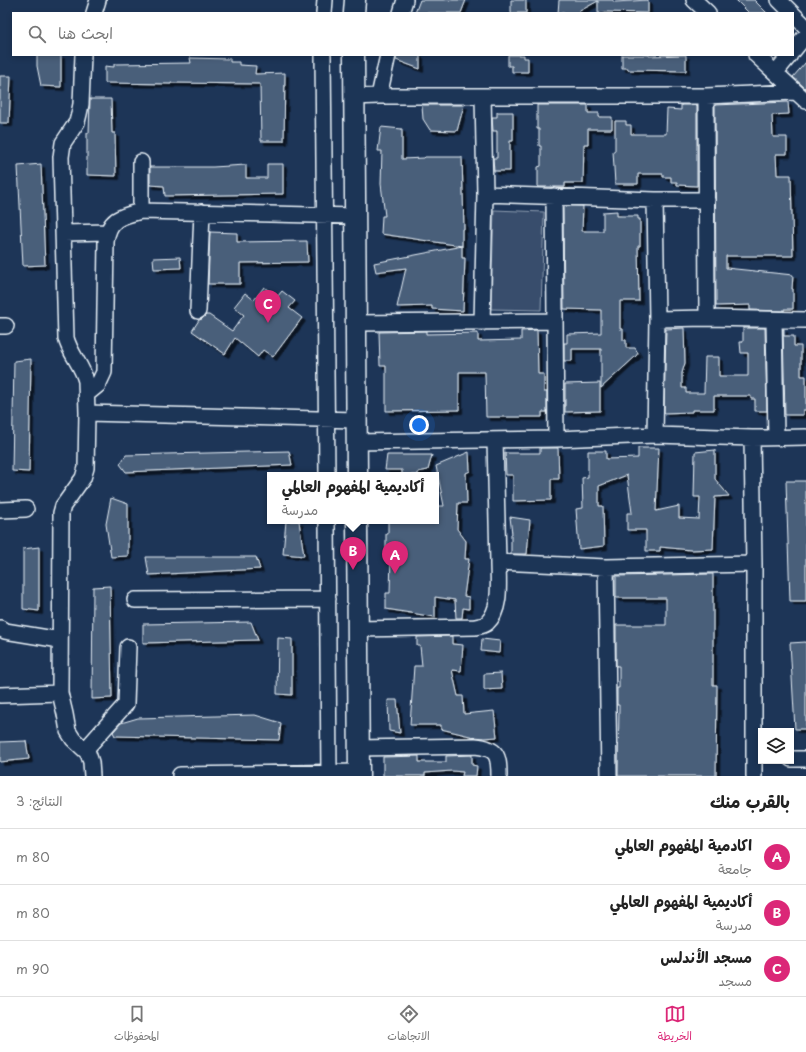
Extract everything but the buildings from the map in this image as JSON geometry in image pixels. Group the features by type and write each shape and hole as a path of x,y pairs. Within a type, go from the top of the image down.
{"main road":[{"path":"354,12 355,0"},
{"path":"354,56 357,472"},
{"path":"357,524 359,774"}],"street":[{"path":"94,12 98,0"},
{"path":"324,12 325,0"},
{"path":"401,12 406,0"},
{"path":"694,0 707,12"},
{"path":"779,0 792,12"},
{"path":"794,14 806,27"},
{"path":"794,50 806,35"},
{"path":"83,56 81,104 79,114 76,122 63,143 61,157 66,338 71,351 84,372 87,394 87,413 86,468 82,478 62,506 61,513 60,693 68,731 73,739 90,757 92,776"},
{"path":"323,56 326,472"},
{"path":"379,96 388,56"},
{"path":"757,56 801,96"},
{"path":"776,72 789,56"},
{"path":"482,323 485,194 483,96"},
{"path":"706,96 707,318"},
{"path":"354,97 801,96"},
{"path":"140,211 141,162"},
{"path":"485,194 655,200 707,200"},
{"path":"554,196 556,439"},
{"path":"655,200 658,319 655,435"},
{"path":"87,394 98,385 104,372 107,232 115,221 140,211 325,214 354,216"},
{"path":"198,311 202,212"},
{"path":"64,233 107,232"},
{"path":"658,319 707,318 806,320"},
{"path":"774,320 776,438"},
{"path":"355,323 482,323 554,321"},
{"path":"87,413 356,420"},
{"path":"356,442 556,439 655,435 806,438"},
{"path":"752,438 758,760 754,776"},
{"path":"357,629 475,627 486,624 494,614 497,603 498,562 495,440"},
{"path":"0,510 26,509"},
{"path":"327,524 329,774"},
{"path":"498,562 606,567 754,564"},
{"path":"606,567 609,776"},
{"path":"135,600 328,599"},
{"path":"0,628 60,640"},
{"path":"85,750 126,704 128,646"},
{"path":"0,695 60,693"},
{"path":"358,748 487,747 496,753 499,763 500,776"},
{"path":"794,759 806,759"},
{"path":"180,775 359,774"}],"shaded area":[{"path":"494,210 544,212 541,310 491,309"}],"place":[{"name":"مسجد الأندلس","path":"268,323"},
{"name":"أكاديمية المفهوم العالمي","path":"353,570"},
{"name":"اكادمية المفهوم العالمي","path":"395,574"}]}
